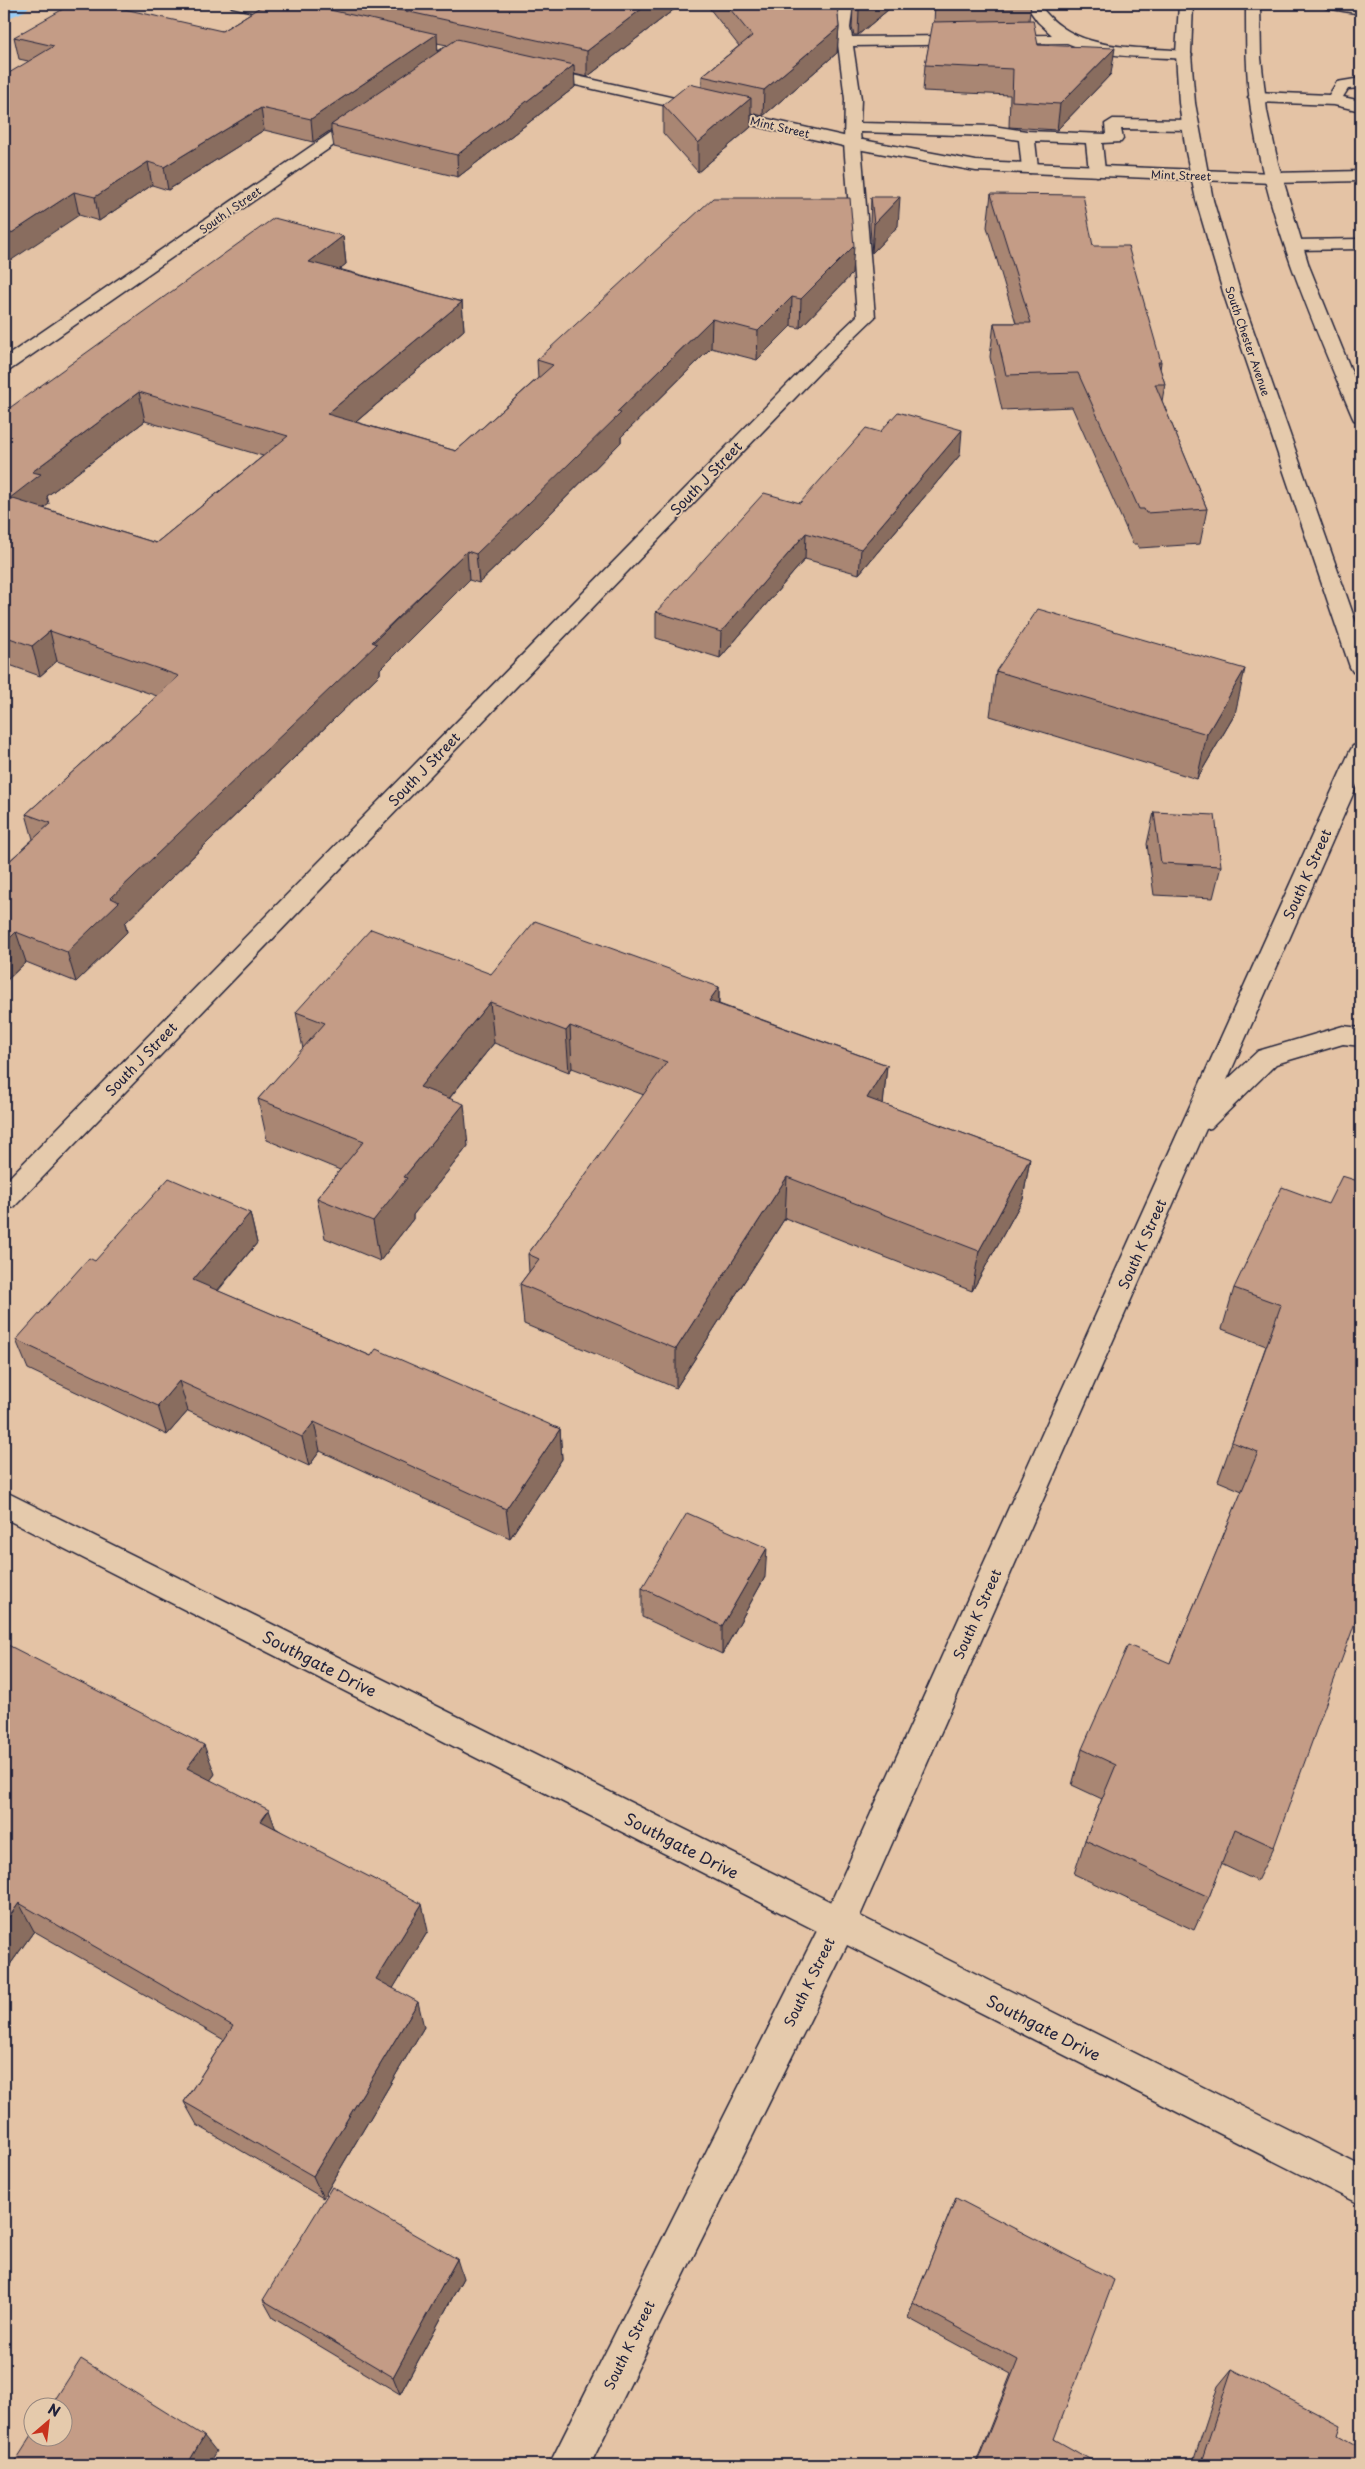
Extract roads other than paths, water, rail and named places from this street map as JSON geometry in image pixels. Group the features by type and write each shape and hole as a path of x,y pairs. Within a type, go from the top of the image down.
{"street":[{"path":"237,4 313,21"},
{"path":"1032,4 1041,18 1069,39"},
{"name":"South Chester Avenue","path":"1186,4 1184,55 1186,98 1198,176 1217,252 1361,668"},
{"path":"1253,4 1252,33 1256,97 1273,178 1294,245 1356,394 1361,416"},
{"path":"1326,4 1361,10"},
{"path":"827,12 845,10 845,42 853,99 853,135 993,131 1026,136 1115,139 1113,124 1190,125"},
{"path":"845,42 1069,39 1091,46 1184,55"},
{"name":"Mint Street","path":"523,69 853,135 976,166 1273,178 1361,176"},
{"path":"1334,100 1342,85 1357,77"},
{"path":"1342,85 1361,88"},
{"path":"1256,97 1334,100 1361,106"},
{"name":"South I Street","path":"4,366 373,110"},
{"name":"South J Street","path":"4,1200 844,337 866,317 853,135"},
{"path":"1026,136 1030,168"},
{"path":"1093,138 1097,172"},
{"path":"1294,245 1361,244"},
{"name":"South K Street","path":"569,2465 838,1924 1361,751"},
{"path":"1192,1130 1267,1057 1343,1036 1361,1037"},
{"name":"Southgate Drive","path":"4,1504 1361,2186"}],"waterway":[{"path":"4,9 13,4"}]}
